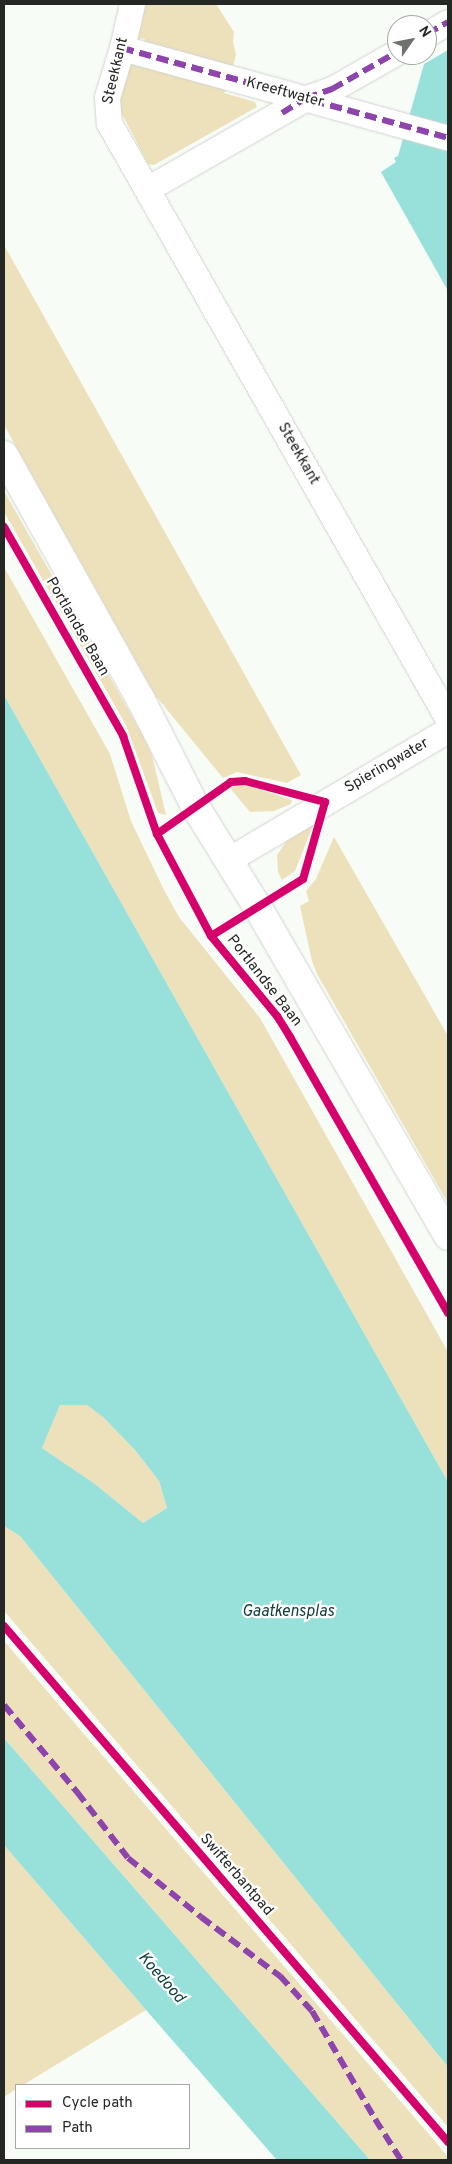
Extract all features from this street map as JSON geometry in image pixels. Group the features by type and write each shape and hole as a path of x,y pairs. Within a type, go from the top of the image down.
{"street":[{"name":"Steekkant","path":"132,4 122,48 107,97 109,123 448,720"},
{"path":"437,28 448,22"},
{"name":"Kreeftwater","path":"122,48 448,138"},
{"path":"147,190 306,98 332,88 387,58"},
{"name":"Portlandse Baan","path":"4,455 141,700 196,806 448,1236"},
{"name":"Spieringwater","path":"228,860 448,730"}],"shaded area":[{"path":"146,4 216,4 234,32 233,41 236,55 228,86 224,93 255,102 257,107 154,165 148,164 120,110 127,64 131,62 138,65 145,39 137,38"},
{"path":"4,245 301,775 287,783 237,772 223,778 155,695 4,425"},
{"path":"4,491 141,732 152,755 166,815 158,813 126,725 4,512"},
{"path":"4,567 110,754 131,821 179,917 260,1018 448,1352 448,1482 4,695"},
{"path":"246,785 292,800 291,804 274,811 250,812 230,788"},
{"path":"314,823 295,871 282,880 278,872 277,855 288,839"},
{"path":"334,837 448,1036 448,1203 317,974 312,961 300,906 309,901 306,891 316,879"},
{"path":"60,1405 88,1405 103,1417 135,1450 159,1481 167,1508 143,1523 95,1484 42,1448"},
{"path":"4,1526 20,1536 448,2067 448,2127 4,1611"},
{"path":"4,1641 433,2139 448,2157 448,2160 370,2160 4,1738"},
{"path":"4,1845 146,2010 25,2084 15,2084 15,2090 4,2097"}],"water":[{"path":"448,50 448,291 381,172 396,162 394,158 398,156 424,65 437,65 437,56"},
{"name":"Gaatkensplas","path":"4,695 448,1482 448,2067 20,1536 4,1526","holes":["60,1405 87,1405 103,1417 135,1450 159,1481 167,1508 143,1523 95,1484 42,1448"]},
{"name":"Koedood","path":"4,1738 370,2160 277,2160 146,2010 4,1845"}],"marked path":[{"path":"437,28 448,22"},
{"path":"122,48 448,138"},
{"path":"282,113 306,98 332,89 387,58"},
{"path":"4,1705 77,1792 128,1858 201,1917 280,1976 312,2011 401,2160"}],"cycle path":[{"path":"4,527 123,736 157,834 211,936 277,1016 448,1313"},
{"path":"157,834 231,782 245,781 325,802 303,879 211,936"},
{"name":"Swifterbantpad","path":"4,1626 448,2142"}]}
